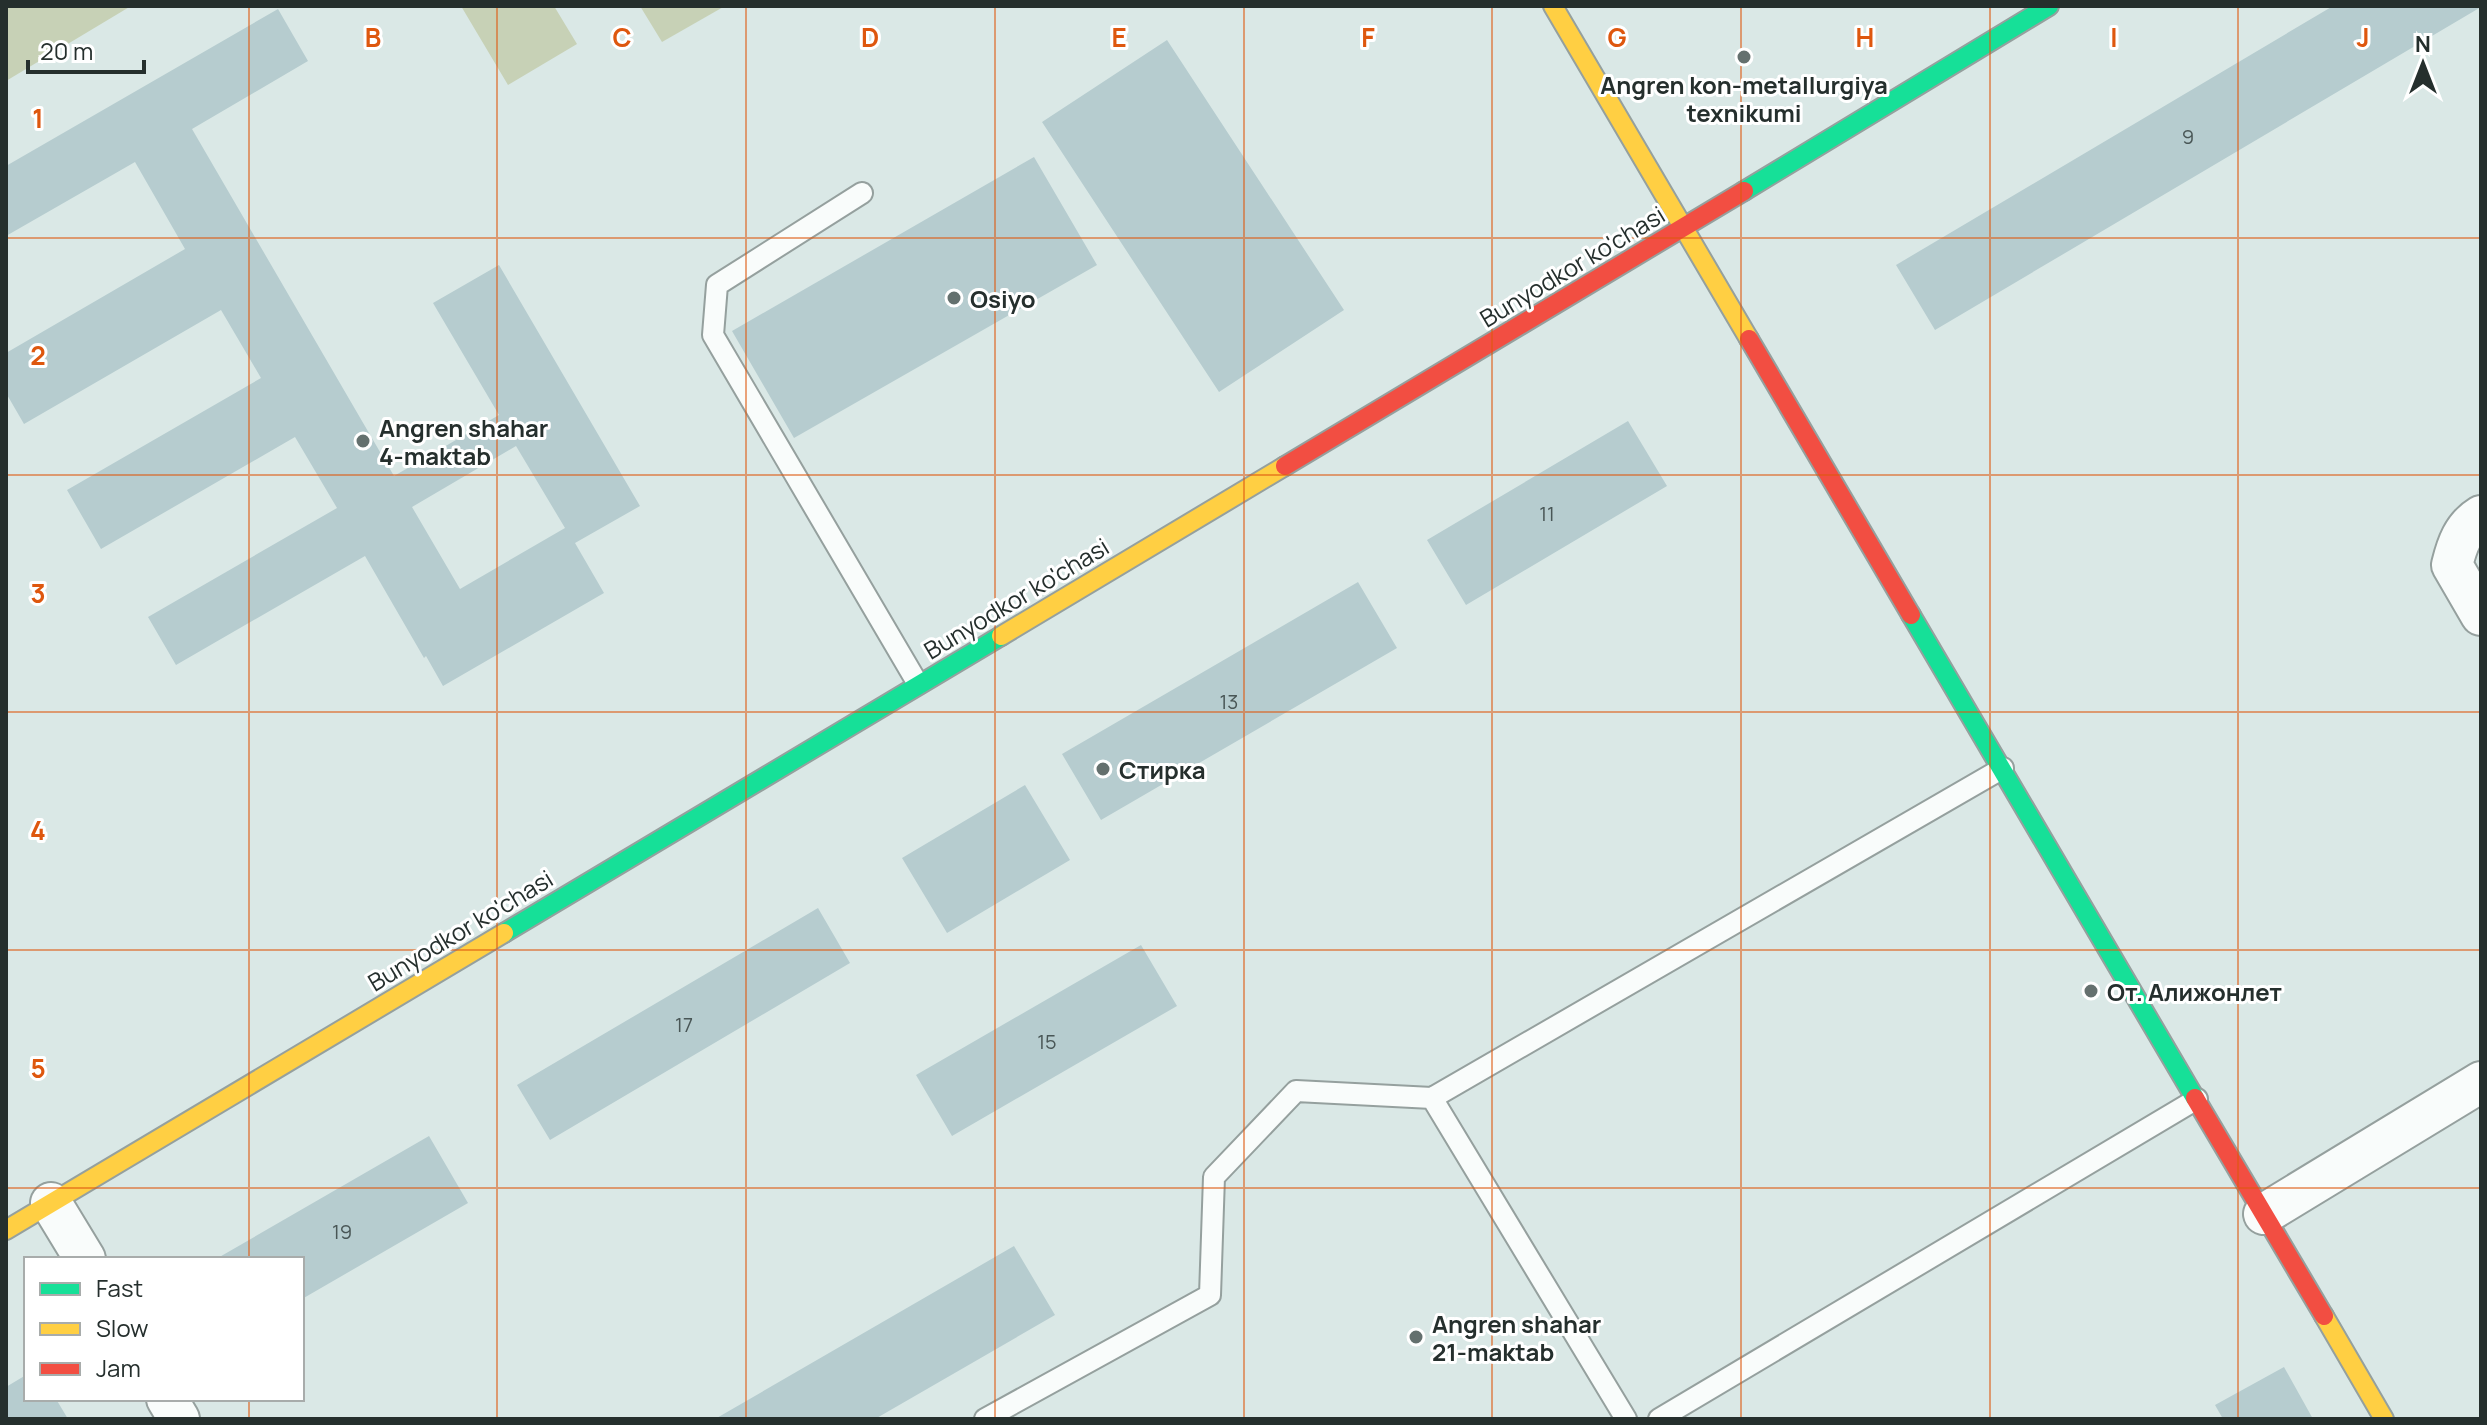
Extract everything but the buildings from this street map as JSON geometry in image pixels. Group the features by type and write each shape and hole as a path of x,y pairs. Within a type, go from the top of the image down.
{"main road":[{"path":"1553,6 2384,1419"},
{"name":"Bunyodkor ko'chasi","path":"6,1230 1685,227 2049,6"}],"street":[{"path":"2481,516 2473,521 2457,544 2452,565 2481,615"},
{"path":"2264,1214 2481,1082"},
{"path":"51,1203 84,1257"},
{"path":"168,1401 179,1419"}],"lane":[{"path":"862,193 717,285 713,335 918,684"},
{"path":"985,1419 1210,1295 1214,1177 1296,1091 1432,1098 2003,768"},
{"path":"1432,1098 1626,1419"},
{"path":"1659,1419 2197,1099"}],"green space":[{"path":"6,6 131,6 6,81"},
{"path":"461,6 554,6 577,44 508,85"},
{"path":"640,6 725,6 662,42"}],"traffic: fast":[{"path":"1744,191 2049,6"},
{"path":"1911,615 2195,1098"},
{"path":"504,933 1001,636"}],"traffic: slow":[{"path":"1553,6 1749,339"},
{"path":"1001,636 1285,466"},
{"path":"6,1230 504,933"},
{"path":"2324,1316 2384,1419"}],"traffic: jam":[{"path":"1285,466 1744,191"},
{"path":"1749,339 1911,615"},
{"path":"2195,1098 2324,1316"}],"place":[{"name":"Angren kon-metallurgiya texnikumi","path":"1744,57"},
{"name":"Osiyo","path":"954,298"},
{"name":"Angren shahar 4-maktab","path":"363,441"},
{"name":"Стирка","path":"1103,769"},
{"name":"От. Алижонлет","path":"2091,991"},
{"name":"Angren shahar 21-maktab","path":"1416,1337"}]}
